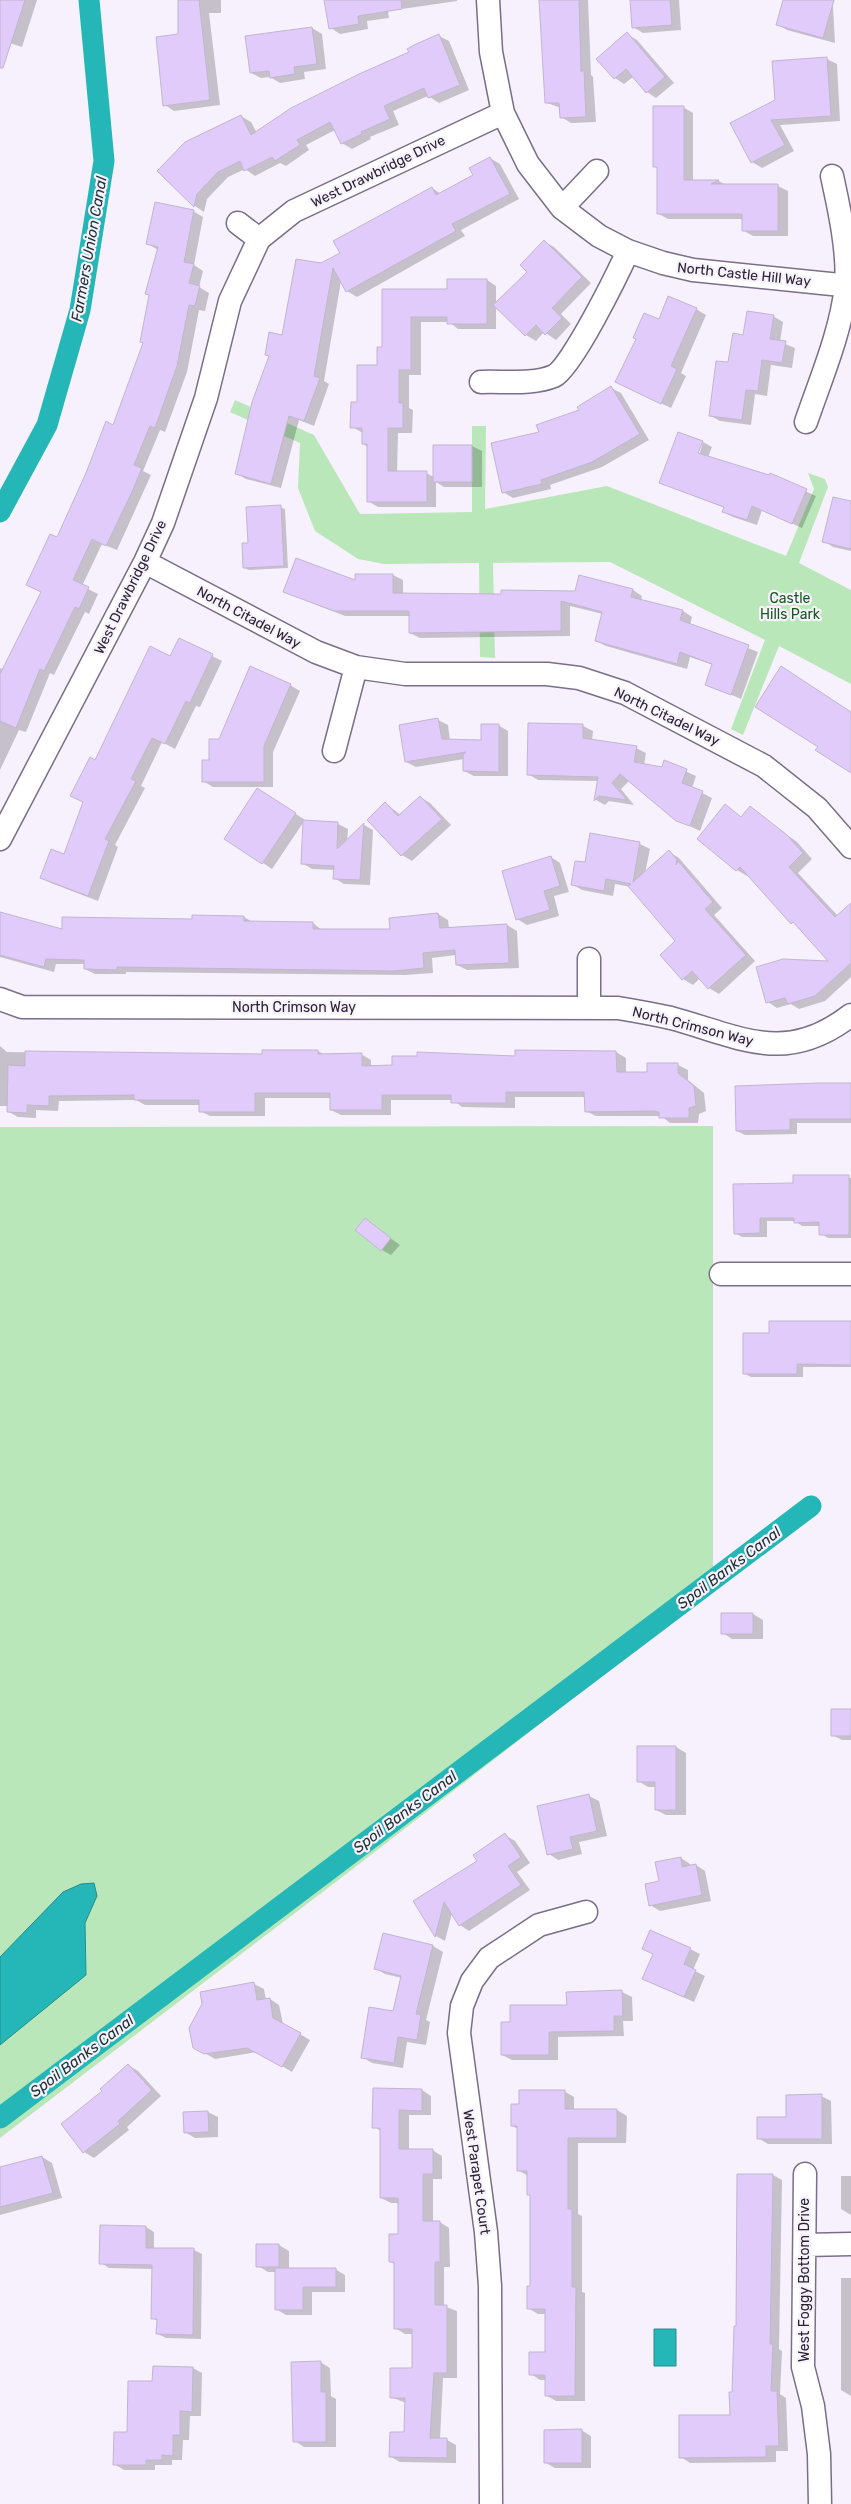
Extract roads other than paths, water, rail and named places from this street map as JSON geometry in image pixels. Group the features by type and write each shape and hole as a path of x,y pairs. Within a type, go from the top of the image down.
{"street":[{"name":"North Castle Hill Way","path":"488,0 491,52 503,114 528,164 562,208 599,236 628,251 663,264 693,270 849,286"},
{"name":"West Drawbridge Drive","path":"0,839 145,562 163,523 206,398 230,301 259,239 294,211 503,114"},
{"path":"562,208 597,171"},
{"path":"806,422 849,286 842,222 832,176"},
{"path":"238,223 259,239"},
{"path":"481,382 538,380 556,375 568,361 628,251"},
{"name":"North Citadel Way","path":"145,562 316,652 356,668 405,674 548,674 579,678 625,694 764,766 817,808 851,847"},
{"path":"334,751 356,668"},
{"path":"589,959 589,1008"},
{"name":"North Crimson Way","path":"0,999 22,1006 627,1009 670,1018 743,1041 772,1045 810,1039 836,1026 851,1015"},
{"path":"721,1274 851,1274"},
{"name":"West Parapet Court","path":"491,2504 490,2286 486,2232 459,2033 462,2006 472,1980 488,1958 539,1925 586,1912"},
{"name":"West Foggy Bottom Drive","path":"805,2174 803,2366 813,2406 818,2445 820,2504"},
{"path":"805,2245 851,2244"}],"water":[{"path":"94,1883 97,1896 85,1923 86,1975 0,2045 0,1957 63,1892 81,1884"},
{"path":"654,2329 676,2329 676,2366 654,2366"}],"waterway":[{"name":"Farmers Union Canal","path":"0,512 47,425 80,310 104,161 89,0"},
{"name":"Spoil Banks Canal","path":"0,2118 811,1506"}],"park label":[{"name":"Castle Hills Park","path":"790,606"}]}
